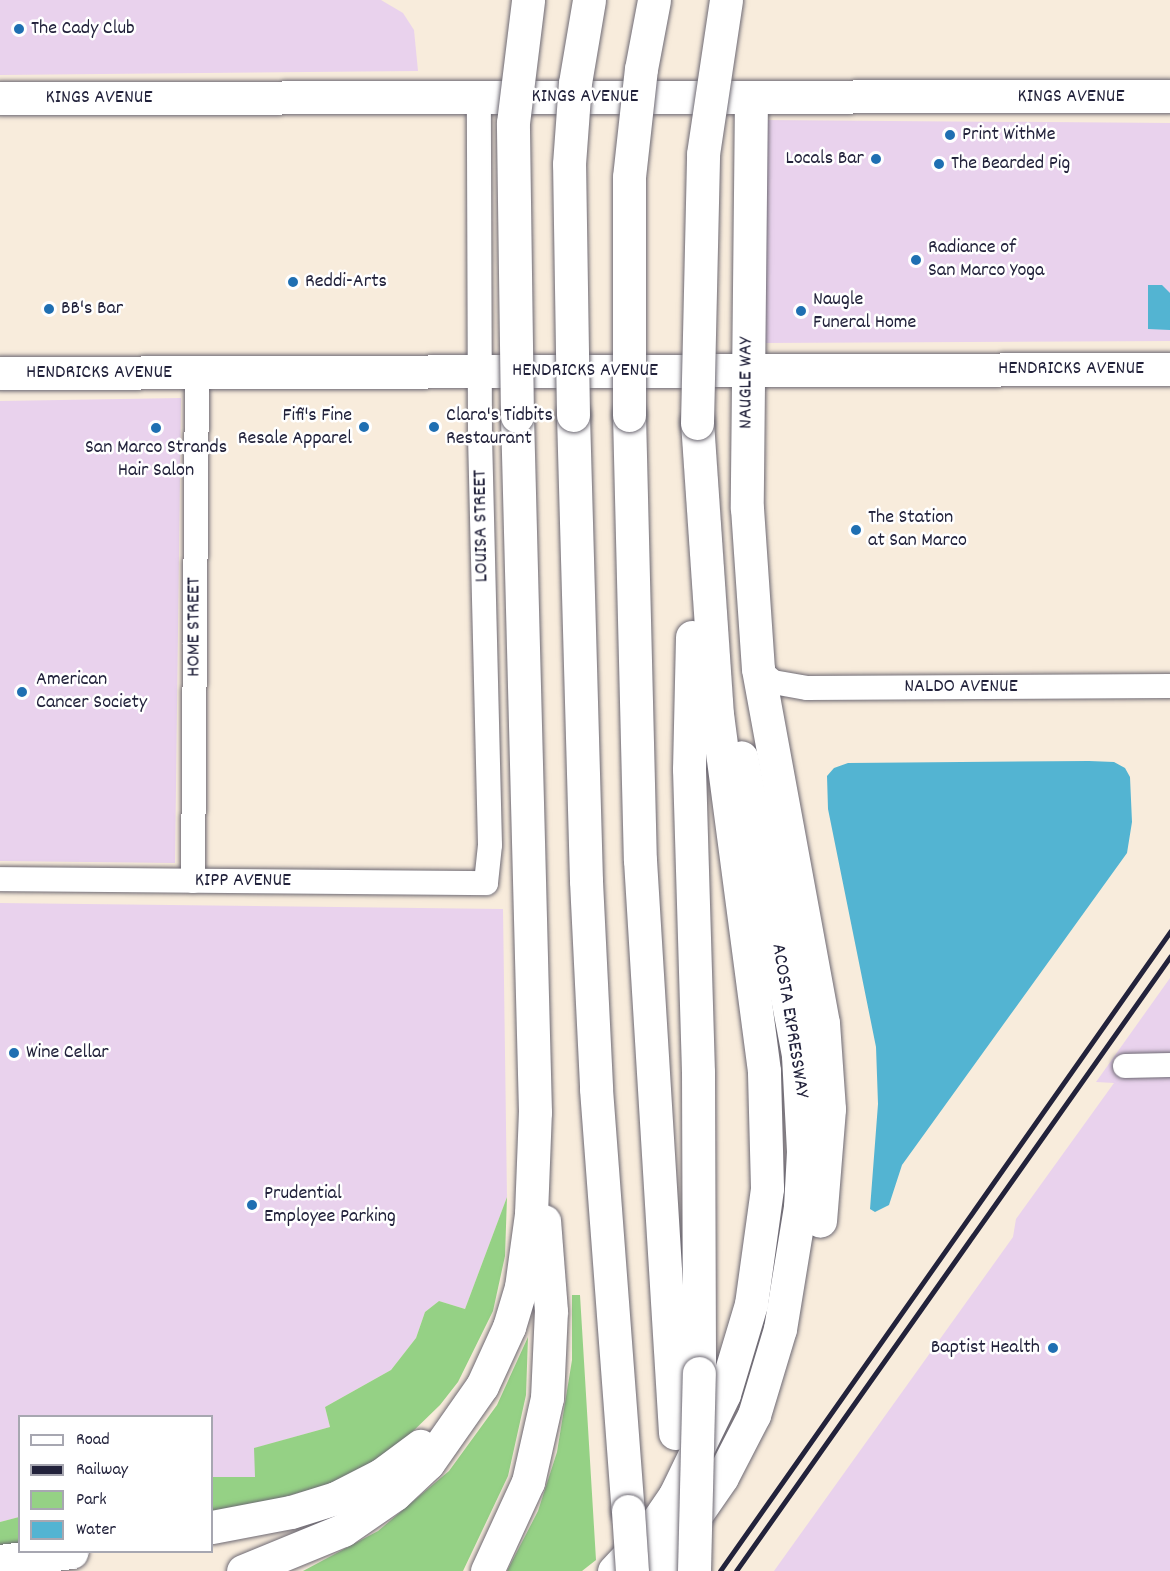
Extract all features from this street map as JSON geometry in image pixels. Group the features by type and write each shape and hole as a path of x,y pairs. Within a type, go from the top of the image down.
{"main road":[{"path":"487,1571 528,1482 549,1380 551,1302 535,1112 517,416 513,141 516,85 528,0"},
{"path":"589,0 575,83 569,164 573,415 590,962 632,1571"},
{"path":"654,0 639,78 629,177 629,415 641,870 685,1571"},
{"path":"694,1571 699,1373 698,1083 689,769 703,154 711,82 726,0"},
{"name":"KINGS AVENUE","path":"5,100 1170,96"},
{"name":"NAUGLE WAY","path":"751,97 747,538 758,669 820,1005 829,1108 823,1198 810,1265 796,1315 754,1415"},
{"name":"HENDRICKS AVENUE","path":"0,373 1170,369"},
{"path":"614,1571 647,1536 675,1495 724,1394 751,1305 766,1206 768,1134 764,1071 723,775 704,552 698,423"},
{"name":"ACOSTA EXPRESSWAY","path":"657,1571 716,1486 754,1415 780,1329 795,1252 802,1178 802,1104 792,1016 704,552"},
{"path":"243,1571 324,1540 395,1494 442,1447 492,1367 516,1306 525,1263 535,1112"},
{"path":"213,1527 305,1508 366,1484 441,1429 492,1367"},
{"path":"0,1561 57,1553"}],"street":[{"name":"LOUISA STREET","path":"479,97 481,371 490,844 486,883"},
{"name":"HOME STREET","path":"193,881 197,372"},
{"name":"NALDO AVENUE","path":"758,669 773,682 807,688 1170,687"},
{"name":"KIPP AVENUE","path":"0,879 486,883"},
{"path":"1125,1066 1170,1065"}],"shaded area":[{"path":"0,0 381,0 403,13 414,30 418,71 0,75"},
{"path":"762,120 1170,123 1170,341 765,343"},
{"path":"181,398 175,863 0,861 0,401"},
{"name":"Prudential Employee Parking","path":"0,903 503,909 507,1197 465,1309 439,1301 425,1312 416,1338 391,1370 325,1407 330,1427 255,1448 255,1477 213,1477 213,1415 18,1415 18,1517 0,1522"},
{"name":"Baptist Health","path":"1170,978 1170,1571 774,1571 1013,1237 1016,1219 1114,1083 1096,1082"}],"green space":[{"path":"507,1197 505,1256 493,1311 458,1382 440,1405 404,1440 345,1480 213,1517 213,1477 255,1477 254,1448 330,1427 325,1407 391,1370 416,1338 425,1312 439,1301 465,1309"},
{"path":"572,1295 580,1295 596,1560 582,1571 507,1571 538,1511 557,1452 572,1360"},
{"path":"528,1337 526,1395 508,1476 463,1571 303,1571 378,1531 449,1471 497,1405"},
{"path":"18,1517 18,1544 0,1546 0,1522"}],"water":[{"path":"1148,285 1162,285 1170,293 1170,330 1148,329"},
{"path":"1114,762 1125,768 1130,777 1132,822 1127,853 902,1165 889,1205 875,1212 870,1209 878,1104 876,1047 828,809 827,776 834,768 848,763"}],"railway":[{"path":"720,1571 1170,932"},
{"path":"736,1571 1170,957"}],"place":[{"name":"The Cady Club","path":"19,29"},
{"name":"Print WithMe","path":"950,135"},
{"name":"Locals Bar","path":"876,159"},
{"name":"The Bearded Pig","path":"939,164"},
{"name":"Radiance of San Marco Yoga","path":"916,260"},
{"name":"Reddi-Arts","path":"293,282"},
{"name":"BB's Bar","path":"49,309"},
{"name":"Naugle Funeral Home","path":"801,311"},
{"name":"Fifi's Fine Resale Apparel","path":"364,427"},
{"name":"Clara's Tidbits Restaurant","path":"434,427"},
{"name":"San Marco Strands Hair Salon","path":"156,428"},
{"name":"The Station at San Marco","path":"856,530"},
{"name":"American Cancer Society","path":"22,692"},
{"name":"Wine Cellar","path":"14,1053"},
{"name":"Prudential Employee Parking","path":"252,1205"},
{"name":"Baptist Health","path":"1053,1348"}]}
